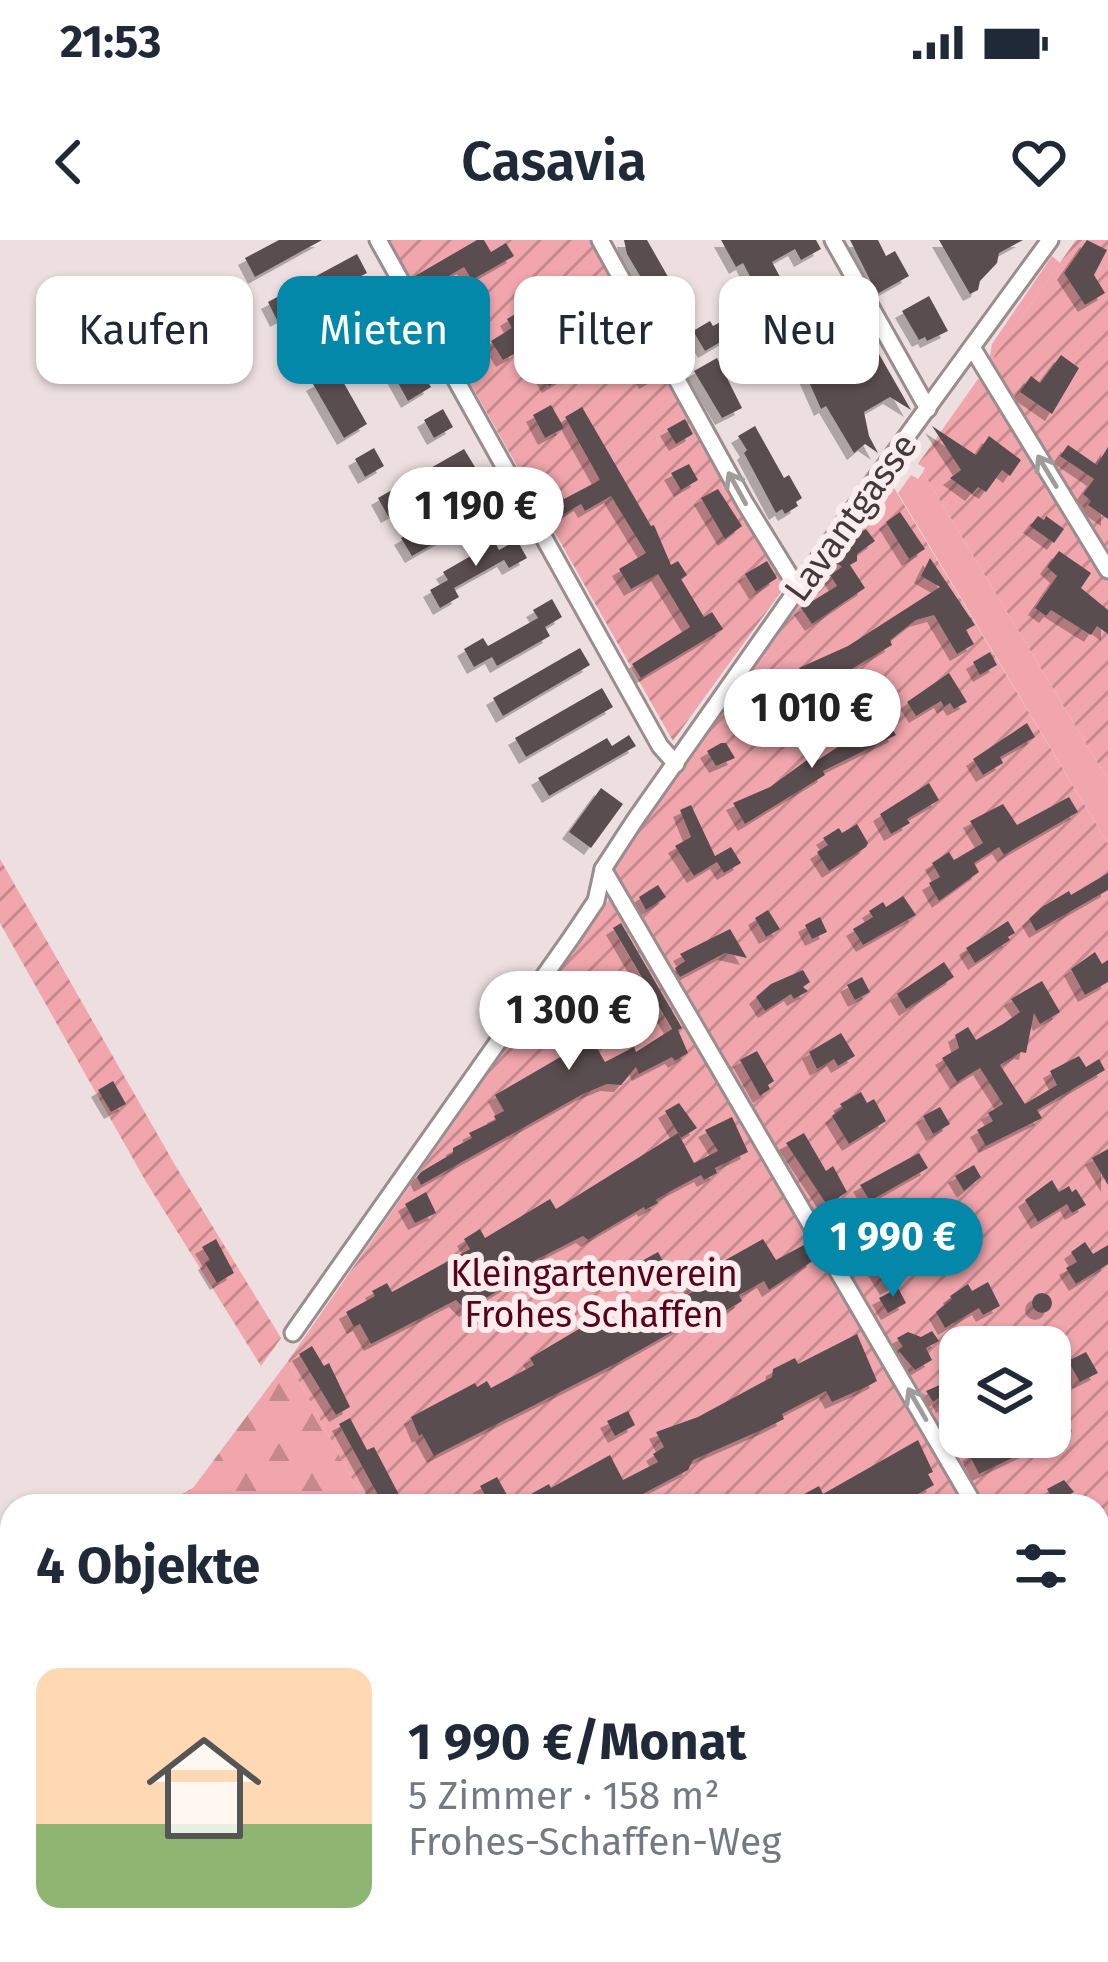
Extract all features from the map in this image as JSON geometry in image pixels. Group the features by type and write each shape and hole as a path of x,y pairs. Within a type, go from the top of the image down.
{"street":[{"path":"378,240 660,746 676,764"},
{"path":"600,240 797,589"},
{"path":"833,240 928,409"},
{"name":"Lavantgasse","path":"293,1333 596,901 603,869 797,589 1050,240"},
{"path":"973,349 1108,570"},
{"path":"603,869 968,1494"}],"green space":[{"path":"389,240 598,240 618,276 514,276 514,384 676,384 786,585 673,741 471,384 490,384 490,276 409,276"},
{"path":"1076,240 1108,240 1108,556 994,368 994,356"},
{"path":"1052,256 1060,263 994,356 994,368 989,361 992,344"},
{"path":"978,379 984,380 1108,578 1108,780 923,472 925,468 918,464"},
{"path":"923,472 1108,780 1108,844 898,493 911,475 918,479"},
{"path":"888,478 1108,844 1108,1494 976,1494 955,1458 1071,1458 1071,1326 939,1326 939,1430 613,867"},
{"path":"0,859 175,1165 281,1338 261,1366 145,1180 0,923"},
{"name":"Kleingartenverein Frohes Schaffen","path":"610,898 959,1494 360,1494 288,1361"},
{"path":"288,1361 360,1494 182,1494 193,1488"}],"building":[{"path":"279,240 322,240 255,277 245,258"},
{"path":"477,240 484,240 491,252 506,243 514,256 479,276 470,276 464,267 449,276 415,276"},
{"path":"624,240 647,240 668,276 640,276"},
{"path":"721,240 816,240 821,249 801,260 795,249 772,262 780,276 750,276 743,263 736,267"},
{"path":"850,240 878,240 886,256 895,251 909,276 879,293 879,276 868,276"},
{"path":"939,240 1023,240 999,253 978,290 970,294"},
{"path":"1087,240 1107,250 1094,275 1105,293 1085,305 1064,273"},
{"path":"357,254 367,273 361,276 316,276"},
{"path":"929,296 948,331 919,340 902,311"},
{"path":"277,297 277,320 268,302"},
{"path":"514,315 514,354 503,360 491,341 512,328 507,319"},
{"path":"710,321 713,326 719,323 719,343 705,351 695,330"},
{"path":"879,354 911,410 890,397 864,412 878,453 865,444 854,453 826,406 821,409 810,384 879,384"},
{"path":"1061,355 1079,368 1052,414 1020,392 1031,376 1040,383"},
{"path":"717,358 719,384 730,384 742,408 722,418 695,370"},
{"path":"313,384 344,384 367,424 344,438"},
{"path":"399,384 429,384 431,387 408,401"},
{"path":"551,405 564,428 545,438 533,415"},
{"path":"582,407 654,525 671,565 678,561 687,575 681,579 704,617 712,612 723,629 641,678 632,664 690,627 658,574 631,589 619,569 646,553 611,496 585,511 581,504 552,521 541,502 560,491 564,499 600,480 565,417"},
{"path":"443,409 453,427 434,438 424,420"},
{"path":"685,419 693,434 676,444 667,429"},
{"path":"755,426 784,478 789,475 802,498 785,514 782,509 776,513 738,436"},
{"path":"932,426 976,455 989,436 1021,460 1010,476 1002,470 986,492 978,487 972,494 950,478 961,470"},
{"path":"1068,445 1097,465 1108,447 1108,519 1088,505 1091,501 1083,494 1094,479 1060,456"},
{"path":"374,448 384,466 365,477 355,459"},
{"path":"464,449 475,467 388,516 378,498"},
{"path":"689,464 698,480 681,490 671,473"},
{"path":"487,489 498,507 412,556 401,538"},
{"path":"718,489 742,526 725,539 701,498"},
{"path":"900,512 925,549 909,559 886,522"},
{"path":"1038,516 1064,529 1054,543 1030,526"},
{"path":"855,528 859,533 866,529 875,541 850,565 865,588 812,624 801,608 837,586 830,575 842,567 833,560"},
{"path":"517,540 527,558 509,568 504,560 454,588 459,597 440,608 430,590 448,580 443,572 495,542 499,550"},
{"path":"1059,551 1091,573 1081,588 1108,610 1108,634 1097,626 1091,635 1051,610 1046,616 1035,608 1057,576 1047,567"},
{"path":"930,558 975,625 966,630 974,644 957,654 934,615 916,620 890,640 892,645 813,692 799,668 848,646 940,587 921,576"},
{"path":"767,561 777,578 756,592 745,574"},
{"path":"552,599 562,617 545,627 550,636 497,666 492,657 474,667 464,649 483,638 488,646 538,618 533,610"},
{"path":"580,648 590,665 503,716 493,698"},
{"path":"990,652 997,665 980,675 973,662"},
{"path":"949,673 967,702 954,709 941,701 916,716 907,702"},
{"path":"768,674 775,676 784,692 782,699 748,716 739,702"},
{"path":"602,688 613,707 526,757 515,738"},
{"path":"885,716 896,735 823,771 825,775 745,824 733,803 770,787 814,755 818,760"},
{"path":"1027,723 1035,737 1000,757 1003,763 983,775 973,759"},
{"path":"629,735 636,746 549,796 538,778 607,738 612,746"},
{"path":"726,743 735,758 716,766 707,751"},
{"path":"929,783 939,800 891,834 880,814"},
{"path":"601,788 623,804 591,848 569,832"},
{"path":"1069,797 1078,812 1004,855 999,847 974,863 979,872 939,901 929,883 940,877 932,863 949,852 954,860 983,843 970,821 1003,804 1017,825"},
{"path":"691,805 715,856 731,847 741,863 724,873 717,862 694,876 675,846 691,837 680,810"},
{"path":"857,824 866,847 829,871 817,852 828,845 823,838"},
{"path":"1108,873 1108,890 1036,931 1029,919 1042,907"},
{"path":"658,885 666,897 646,910 639,897"},
{"path":"903,896 916,915 863,945 853,929 873,917 869,911"},
{"path":"768,910 780,929 766,937 755,918"},
{"path":"820,917 827,932 812,939 805,925"},
{"path":"1008,921 1015,933 1010,940 975,963 966,948"},
{"path":"621,923 682,1028 678,1030 688,1053 639,1074 636,1067 621,1085 607,1084 583,1094 421,1185 417,1177 421,1172 453,1153 453,1148 472,1138 469,1133 504,1111 495,1095 581,1045 549,990 557,979 605,1062 634,1047 636,1052 672,1029 613,928"},
{"path":"730,929 747,958 725,953 680,977 675,968 685,961 680,954"},
{"path":"1095,952 1102,964 1108,960 1108,982 1085,995 1071,969"},
{"path":"944,962 954,977 906,1009 897,994"},
{"path":"803,970 810,982 803,987 808,991 794,999 791,994 765,1011 756,997 771,984"},
{"path":"862,977 870,992 855,1000 847,985"},
{"path":"1042,981 1060,1012 1040,1024 1034,1013 1026,1053 1000,1065 1025,1104 1057,1085 1050,1071 1079,1056 1086,1067 1099,1059 1105,1070 1037,1110 1042,1118 986,1146 977,1130 993,1121 988,1113 1003,1104 980,1068 957,1082 942,1058 959,1048 955,1035 968,1027 976,1040 1020,1012 1011,999"},
{"path":"841,1033 855,1056 838,1066 834,1059 817,1069 809,1052"},
{"path":"757,1051 774,1081 760,1096 740,1060"},
{"path":"113,1081 126,1104 111,1112 98,1090"},
{"path":"861,1092 867,1103 874,1099 886,1121 849,1144 832,1116 843,1108 840,1104"},
{"path":"679,1103 697,1128 681,1138 665,1111"},
{"path":"940,1107 950,1124 933,1134 923,1116"},
{"path":"732,1117 748,1152 588,1240 583,1236 508,1274 513,1282 466,1310 456,1300 371,1344 360,1324 354,1327 346,1312 375,1296 372,1291 387,1283 392,1292 470,1249 464,1239 480,1229 485,1238 550,1199 556,1209 678,1133 694,1163 718,1151 705,1130"},
{"path":"804,1133 826,1171 833,1166 847,1192 827,1205 786,1143"},
{"path":"1108,1149 1108,1185 1092,1158"},
{"path":"919,1153 928,1168 870,1201 860,1185"},
{"path":"974,1165 981,1177 964,1191 955,1176"},
{"path":"1052,1180 1059,1192 1069,1186 1072,1192 1076,1189 1086,1205 1072,1213 1067,1204 1038,1222 1025,1200"},
{"path":"426,1192 436,1213 415,1223 405,1204"},
{"path":"860,1216 868,1231 849,1243 840,1228"},
{"path":"927,1216 935,1228 952,1218 963,1237 950,1245 959,1259 931,1259 931,1248 892,1271 898,1282 887,1288 871,1262 917,1235 911,1225"},
{"path":"216,1239 234,1273 217,1283 202,1247"},
{"path":"763,1239 776,1260 804,1245 814,1260 769,1290 764,1281 708,1321 704,1314 434,1456 419,1436 411,1417 475,1383 477,1387 487,1381 491,1388 534,1365 530,1358 616,1307 621,1316 645,1302 657,1324 687,1308 682,1298 694,1291 688,1281"},
{"path":"1085,1242 1093,1254 1108,1245 1108,1264 1076,1284 1066,1268 1077,1262 1071,1252"},
{"path":"658,1252 668,1270 651,1280 640,1262"},
{"path":"988,1282 1000,1306 983,1315 979,1308 944,1326 936,1312 968,1284 972,1291"},
{"path":"898,1288 906,1303 888,1313 879,1298"},
{"path":"1042,1293 1052,1303 1042,1313 1032,1303"},
{"path":"932,1331 939,1341 926,1348 932,1360 915,1370 898,1350 903,1347 897,1338 908,1332 921,1337"},
{"path":"857,1334 877,1381 832,1402 826,1391 782,1414 784,1419 693,1460 688,1470 643,1494 531,1494 610,1455 623,1480 658,1462 653,1454 664,1447 656,1432 698,1417 772,1377 773,1369 795,1358 798,1364"},
{"path":"312,1346 324,1366 329,1363 350,1407 336,1415 299,1354"},
{"path":"1086,1352 1098,1373 1080,1382 1071,1360"},
{"path":"939,1385 939,1398 933,1402 926,1391"},
{"path":"628,1411 635,1425 615,1436 607,1421"},
{"path":"350,1418 367,1450 374,1447 399,1494 377,1494 339,1424"},
{"path":"918,1440 933,1472 928,1474 934,1485 918,1494 823,1494"},
{"path":"971,1458 1012,1458 979,1474"},
{"path":"497,1477 506,1494 484,1494 480,1486"},
{"path":"1064,1480 1074,1492 1050,1494 1047,1489"}]}
